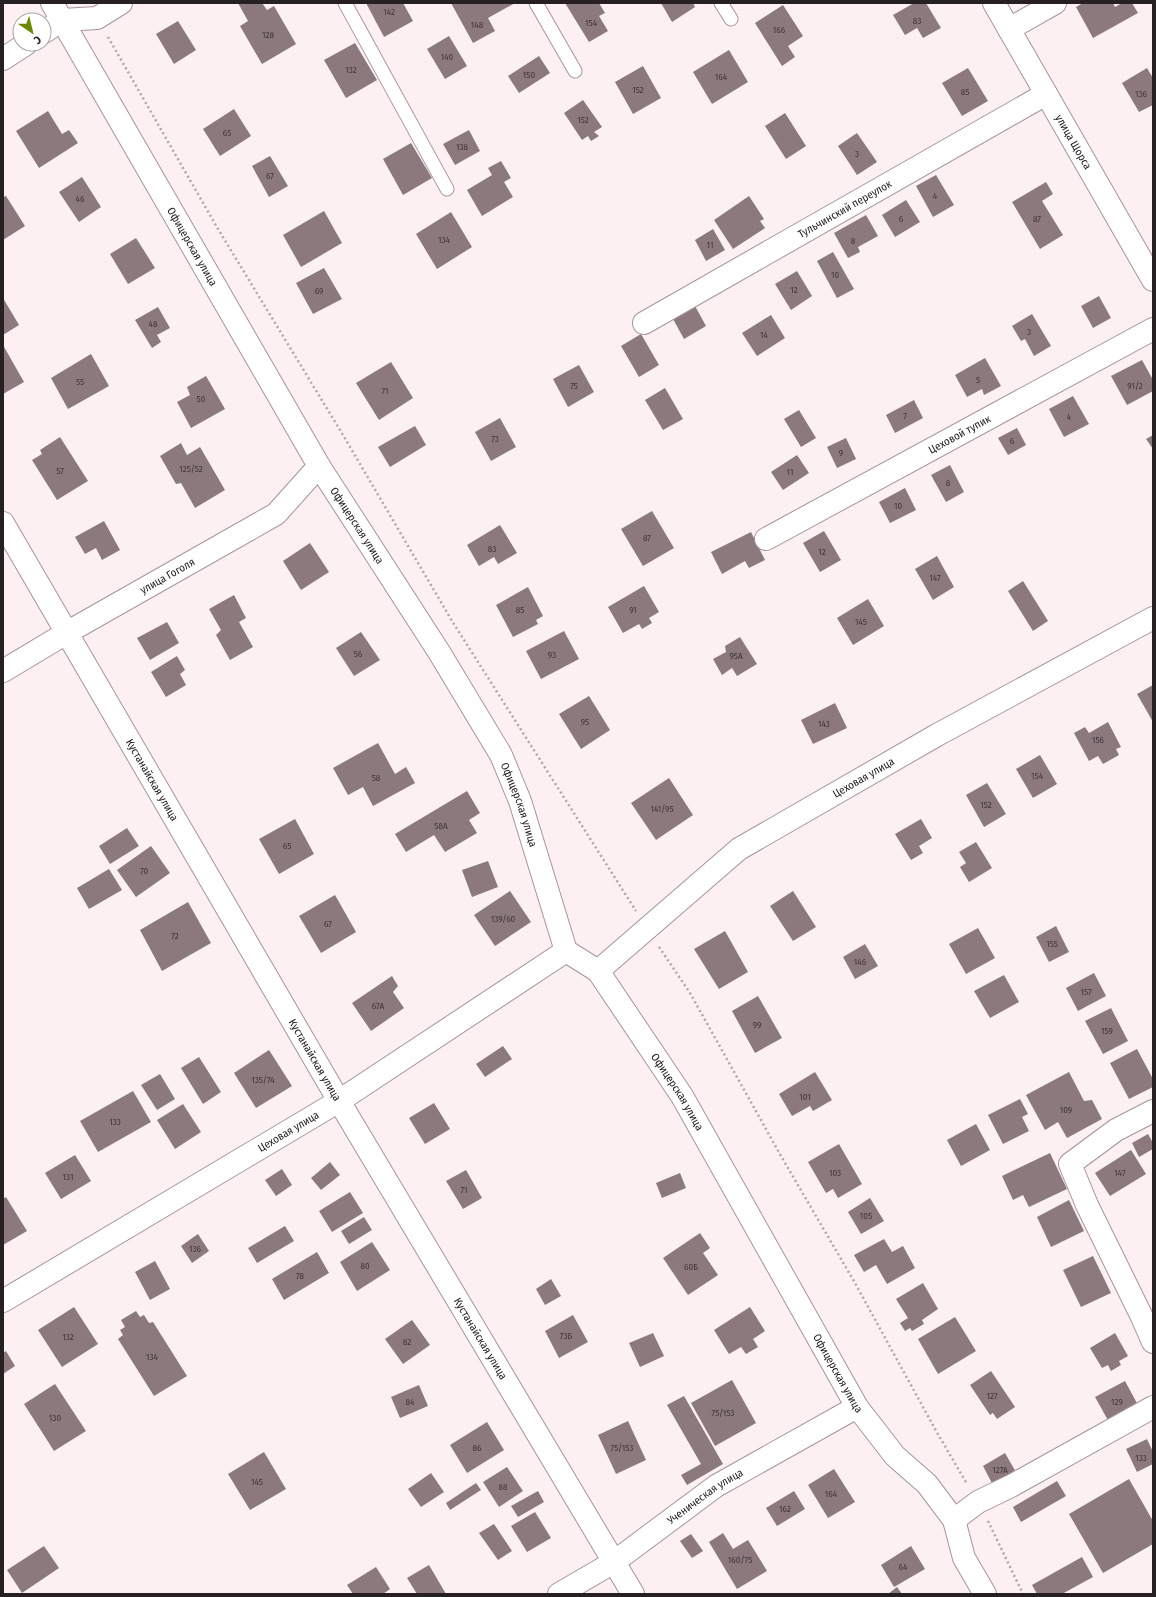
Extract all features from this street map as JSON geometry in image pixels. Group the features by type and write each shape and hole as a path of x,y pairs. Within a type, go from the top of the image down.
{"street":[{"path":"57,12 97,18 121,3"},
{"name":"улица Щорса","path":"994,3 1153,280"},
{"path":"1009,29 1055,3"},
{"name":"Офицерская улица","path":"57,12 319,466 439,652 501,755 520,801 566,951 598,971 682,1096 857,1406 895,1456 927,1484 954,1520 964,1558 985,1594"},
{"path":"3,59 14,52"},
{"name":"Тульчинский переулок","path":"644,323 1046,94"},
{"name":"Цеховой тупик","path":"766,539 1153,329"},
{"name":"улица Гоголя","path":"3,671 68,632 276,514 319,466"},
{"name":"Кустанайская улица","path":"3,523 68,632 339,1101 633,1594"},
{"name":"Цеховая улица","path":"598,971 739,849 937,735 1153,618"},
{"name":"Цеховая улица","path":"3,1301 339,1101 566,951"},
{"path":"1153,1111 1116,1130 1070,1164 1086,1205 1153,1342"},
{"name":"Ученическая улица","path":"559,1594 614,1562 716,1486 857,1406"},
{"path":"954,1520 978,1502 1011,1486 1153,1407"}],"lane":[{"path":"345,3 447,189"},
{"path":"536,3 575,71"},
{"path":"721,3 731,19"}],"path":[{"path":"97,18 218,229 339,428 452,621 690,993 781,1156 855,1283 935,1429 978,1502 1023,1594"}],"building":[{"path":"238,3 262,3 267,10 274,6 296,44 262,64 240,26 248,21"},
{"path":"366,3 403,3 413,21 384,37"},
{"path":"451,3 515,3 488,18 495,31 473,43"},
{"path":"565,3 599,3 605,13 599,16 608,31 589,42"},
{"path":"661,3 693,3 695,7 672,22"},
{"path":"914,3 926,3 941,28 923,38 917,28 905,35 893,15"},
{"path":"1083,3 1113,3 1115,7 1122,3 1132,3 1138,13 1093,38 1076,7"},
{"path":"783,5 803,36 788,46 795,57 782,66 755,23"},
{"path":"178,21 196,50 174,64 156,34"},
{"path":"449,36 467,66 445,79 427,49"},
{"path":"355,43 377,80 346,98 324,60"},
{"path":"729,50 748,82 712,104 693,72"},
{"path":"539,56 550,73 519,93 508,76"},
{"path":"643,66 661,98 633,114 615,82"},
{"path":"968,68 988,101 962,116 942,83"},
{"path":"1147,68 1153,78 1153,105 1139,112 1122,83"},
{"path":"583,100 602,127 594,132 599,136 591,141 588,136 582,140 564,113"},
{"path":"234,109 251,136 220,156 203,129"},
{"path":"48,111 62,134 69,130 78,143 39,168 16,131"},
{"path":"785,113 806,146 786,159 765,126"},
{"path":"469,130 480,151 455,165 443,144"},
{"path":"857,133 877,162 857,175 838,146"},
{"path":"411,143 432,178 403,195 383,159"},
{"path":"270,156 288,186 269,197 252,166"},
{"path":"501,161 511,178 504,182 513,197 482,216 467,190 492,175 488,168"},
{"path":"936,175 954,205 933,217 916,186"},
{"path":"82,177 101,207 79,222 59,192"},
{"path":"1046,182 1053,194 1042,201 1063,235 1040,249 1012,202"},
{"path":"6,196 25,226 3,240 3,197"},
{"path":"749,196 764,219 760,221 765,228 733,249 714,220"},
{"path":"906,200 920,222 895,237 882,215"},
{"path":"324,211 342,243 301,267 283,235"},
{"path":"451,212 472,247 437,269 416,234"},
{"path":"866,215 878,236 858,247 860,252 848,258 834,233"},
{"path":"713,229 725,250 706,261 695,240"},
{"path":"136,238 155,268 128,284 110,254"},
{"path":"833,252 854,289 837,298 817,261"},
{"path":"324,268 342,299 313,314 296,283"},
{"path":"797,271 812,296 791,310 775,284"},
{"path":"1099,296 1111,318 1093,328 1081,306"},
{"path":"3,298 19,325 3,335"},
{"path":"695,306 706,326 684,339 673,319"},
{"path":"158,307 170,328 157,335 161,342 152,348 135,320"},
{"path":"1032,314 1051,346 1034,356 1025,339 1021,341 1012,326"},
{"path":"771,315 785,338 757,356 742,333"},
{"path":"641,334 659,365 639,377 621,346"},
{"path":"3,345 24,382 3,394"},
{"path":"91,354 109,386 68,409 51,378"},
{"path":"985,358 1001,386 984,395 982,389 967,397 955,375"},
{"path":"1142,360 1153,380 1153,391 1127,405 1111,376"},
{"path":"391,362 413,398 379,420 356,383"},
{"path":"579,365 594,392 568,407 553,379"},
{"path":"206,376 225,409 191,428 177,402 190,395 187,387"},
{"path":"665,388 683,419 663,430 645,400"},
{"path":"1073,396 1089,424 1064,437 1049,409"},
{"path":"914,400 923,418 895,433 886,415"},
{"path":"799,410 816,438 801,447 784,419"},
{"path":"500,418 516,447 491,461 475,432"},
{"path":"415,426 426,445 390,467 378,447"},
{"path":"1017,428 1026,445 1008,455 998,438"},
{"path":"1153,435 1153,449 1146,439"},
{"path":"60,437 88,481 57,500 32,460 42,454 40,450"},
{"path":"846,438 856,459 837,468 827,447"},
{"path":"181,443 187,455 200,447 225,490 195,508 181,483 176,484 160,456"},
{"path":"797,455 809,473 783,490 771,472"},
{"path":"950,465 964,492 946,502 931,475"},
{"path":"905,488 916,510 890,523 879,502"},
{"path":"652,511 674,548 643,566 621,529"},
{"path":"104,521 120,550 102,560 96,548 85,554 75,537"},
{"path":"500,525 517,553 498,564 494,557 479,566 467,545"},
{"path":"824,531 841,560 820,572 803,543"},
{"path":"751,532 765,560 749,568 745,561 722,574 711,552"},
{"path":"310,543 329,572 301,590 283,561"},
{"path":"937,556 954,587 933,600 915,569"},
{"path":"1023,581 1048,621 1033,631 1008,591"},
{"path":"644,586 659,612 649,618 652,623 642,629 639,624 623,633 608,607"},
{"path":"528,587 543,616 536,620 538,624 513,637 496,605"},
{"path":"234,595 246,618 239,622 253,647 230,660 216,635 221,630 209,609"},
{"path":"868,599 884,626 853,645 837,618"},
{"path":"167,622 179,643 150,660 137,638"},
{"path":"564,631 579,659 541,679 526,651"},
{"path":"361,632 380,660 354,676 336,648"},
{"path":"740,637 757,664 737,676 732,668 722,675 713,659 726,652 725,646"},
{"path":"177,656 185,670 180,674 186,685 166,697 151,672"},
{"path":"1153,685 1153,722 1137,694"},
{"path":"589,696 610,730 581,749 559,714"},
{"path":"835,703 847,728 813,744 801,720"},
{"path":"1108,722 1121,747 1116,749 1119,755 1103,764 1098,756 1089,761 1074,733 1085,727 1089,733"},
{"path":"378,743 395,774 406,767 415,783 373,806 363,787 348,795 333,768"},
{"path":"1040,755 1057,784 1033,798 1016,769"},
{"path":"669,778 693,815 656,840 631,803"},
{"path":"987,783 1006,814 984,827 966,795"},
{"path":"467,791 480,813 469,820 477,833 445,852 434,835 406,852 395,834"},
{"path":"295,819 314,854 279,874 259,839"},
{"path":"921,819 932,838 919,846 923,853 911,860 895,834"},
{"path":"127,828 139,846 110,864 99,846"},
{"path":"976,842 992,868 969,882 960,867 966,863 959,852"},
{"path":"151,846 170,873 136,897 117,870"},
{"path":"488,861 498,887 472,897 462,870"},
{"path":"109,869 122,890 89,909 77,888"},
{"path":"510,891 531,922 495,946 474,915"},
{"path":"793,891 816,927 793,941 770,906"},
{"path":"335,895 356,932 321,953 299,916"},
{"path":"188,902 211,943 162,971 140,930"},
{"path":"1056,926 1069,952 1049,962 1036,937"},
{"path":"978,928 995,958 966,974 949,944"},
{"path":"725,931 748,972 719,989 694,949"},
{"path":"865,944 878,966 855,979 843,957"},
{"path":"1094,973 1106,996 1078,1011 1066,988"},
{"path":"1004,975 1019,1002 990,1018 974,991"},
{"path":"392,976 398,986 393,992 404,1008 371,1031 352,1003"},
{"path":"758,996 782,1038 755,1053 732,1011"},
{"path":"1111,1008 1128,1041 1103,1054 1085,1021"},
{"path":"503,1046 512,1059 485,1077 476,1064"},
{"path":"1137,1049 1153,1079 1153,1087 1129,1099 1110,1063"},
{"path":"269,1050 292,1086 256,1108 234,1073"},
{"path":"199,1057 221,1092 203,1104 181,1068"},
{"path":"815,1072 832,1100 813,1111 810,1106 792,1116 779,1094"},
{"path":"1069,1072 1084,1101 1092,1100 1102,1119 1067,1138 1058,1122 1045,1130 1026,1095"},
{"path":"160,1074 175,1099 157,1110 141,1085"},
{"path":"133,1091 151,1122 98,1152 80,1121"},
{"path":"1020,1099 1028,1114 1022,1117 1029,1131 1003,1144 988,1115"},
{"path":"434,1103 450,1129 425,1144 409,1118"},
{"path":"183,1104 201,1132 175,1149 157,1120"},
{"path":"976,1124 990,1150 961,1166 947,1140"},
{"path":"1148,1134 1153,1143 1153,1149 1139,1157 1132,1143"},
{"path":"839,1144 862,1184 838,1198 833,1189 826,1193 808,1162"},
{"path":"1131,1150 1146,1174 1110,1196 1095,1173"},
{"path":"1050,1153 1067,1189 1029,1207 1023,1195 1013,1200 1002,1176"},
{"path":"75,1155 91,1181 61,1199 45,1173"},
{"path":"330,1162 340,1175 321,1190 311,1178"},
{"path":"282,1169 292,1185 276,1196 265,1180"},
{"path":"466,1170 482,1198 463,1209 446,1181"},
{"path":"680,1173 686,1188 662,1198 656,1183"},
{"path":"350,1192 363,1213 332,1232 319,1211"},
{"path":"6,1197 27,1231 3,1245 3,1199"},
{"path":"870,1198 884,1221 861,1234 848,1212"},
{"path":"1069,1200 1084,1231 1051,1247 1037,1217"},
{"path":"364,1217 372,1230 349,1244 341,1231"},
{"path":"285,1226 294,1241 257,1263 248,1248"},
{"path":"700,1233 710,1248 703,1253 718,1275 688,1295 663,1258"},
{"path":"198,1234 209,1251 192,1263 181,1246"},
{"path":"884,1239 892,1252 903,1246 915,1268 887,1284 876,1265 864,1272 854,1255"},
{"path":"372,1242 390,1270 357,1291 340,1262"},
{"path":"317,1252 329,1273 284,1300 272,1279"},
{"path":"1093,1256 1111,1293 1081,1307 1063,1270"},
{"path":"155,1261 170,1289 150,1300 135,1272"},
{"path":"551,1279 561,1296 545,1305 536,1289"},
{"path":"923,1283 938,1309 922,1320 924,1324 912,1331 910,1328 905,1331 900,1323 908,1318 896,1299"},
{"path":"74,1307 98,1344 62,1367 38,1330"},
{"path":"750,1307 765,1331 753,1339 758,1347 746,1354 741,1347 729,1354 714,1330"},
{"path":"136,1311 140,1317 144,1315 149,1323 153,1322 187,1376 154,1396 118,1339 123,1335 120,1330 125,1327 121,1320"},
{"path":"573,1315 588,1342 559,1358 545,1331"},
{"path":"955,1317 976,1351 938,1374 918,1339"},
{"path":"412,1320 430,1345 403,1364 385,1339"},
{"path":"653,1333 664,1356 640,1367 629,1343"},
{"path":"1115,1333 1128,1356 1119,1361 1121,1365 1111,1371 1108,1365 1102,1368 1090,1348"},
{"path":"6,1351 15,1366 3,1374 3,1353"},
{"path":"991,1371 1015,1407 997,1419 993,1413 990,1415 970,1385"},
{"path":"732,1380 756,1423 715,1446 691,1403"},
{"path":"1125,1381 1139,1407 1109,1422 1095,1397"},
{"path":"55,1384 86,1431 54,1451 24,1404"},
{"path":"419,1385 428,1406 400,1418 391,1397"},
{"path":"684,1396 723,1464 687,1485 681,1475 701,1464 667,1405"},
{"path":"628,1421 646,1460 616,1474 598,1435"},
{"path":"487,1422 504,1450 467,1473 450,1445"},
{"path":"1147,1439 1153,1452 1153,1464 1137,1472 1126,1449"},
{"path":"264,1452 286,1489 250,1510 228,1474"},
{"path":"1005,1453 1017,1474 994,1487 983,1466"},
{"path":"507,1467 523,1491 499,1507 483,1482"},
{"path":"834,1469 855,1502 828,1518 808,1485"},
{"path":"431,1473 444,1492 421,1507 408,1489"},
{"path":"1129,1479 1153,1521 1153,1544 1103,1573 1069,1514"},
{"path":"1057,1481 1066,1496 1021,1522 1013,1507"},
{"path":"476,1483 481,1490 450,1510 446,1503"},
{"path":"538,1491 544,1502 518,1517 511,1506"},
{"path":"794,1491 805,1509 777,1526 766,1508"},
{"path":"535,1512 551,1538 527,1552 511,1526"},
{"path":"494,1524 512,1551 498,1560 479,1533"},
{"path":"723,1533 733,1549 748,1540 767,1571 737,1589 709,1542"},
{"path":"691,1534 703,1551 692,1558 680,1541"},
{"path":"44,1546 59,1568 22,1593 7,1570"},
{"path":"911,1546 925,1569 894,1587 881,1565"},
{"path":"1082,1557 1093,1577 1062,1594 1037,1594 1032,1585"},
{"path":"429,1565 446,1594 417,1594 407,1578"},
{"path":"376,1567 390,1589 383,1594 353,1594 347,1585"},
{"path":"897,1587 902,1594 888,1594"}]}
